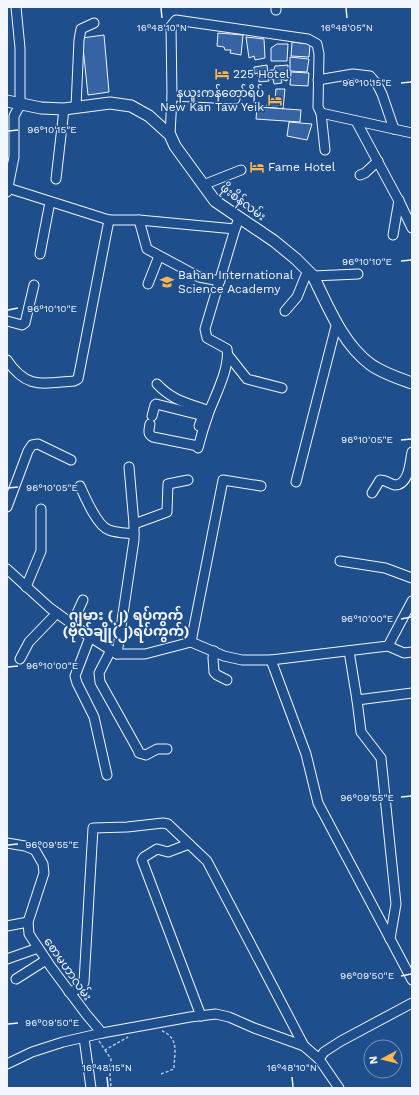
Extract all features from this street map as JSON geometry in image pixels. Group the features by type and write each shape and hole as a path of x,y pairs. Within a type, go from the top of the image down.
{"main road":[{"name":"ဖိုးစိန်လမ်း","path":"7,101 20,105 41,108 64,109 110,103 131,106 149,116 170,135 175,146 215,201 237,223 274,241 310,273 352,346 370,364 386,373 412,383"}],"street":[{"path":"16,7 20,48 20,105 14,116 14,157 9,176 8,190 109,220 237,223 205,330 207,338 227,348 228,355 222,378 196,446"},
{"path":"170,135 172,96 171,26 176,20 308,39 317,44 319,54 318,107 321,113 325,150"},
{"path":"76,107 79,40 81,29 94,23"},
{"path":"318,80 353,74 370,76 377,84 382,94 394,129"},
{"path":"172,96 235,99"},
{"path":"56,179 64,109"},
{"path":"321,113 412,133"},
{"path":"356,121 399,200 412,228"},
{"path":"360,175 365,173 378,161"},
{"path":"203,185 241,170"},
{"path":"393,235 399,200"},
{"path":"40,254 50,202"},
{"path":"7,360 24,379 36,383 74,381 78,379 109,220"},
{"path":"139,220 147,249 199,277 220,281"},
{"path":"148,284 159,256"},
{"path":"285,311 297,297 310,273 358,274"},
{"path":"7,321 22,325 25,324 34,285"},
{"path":"296,482 337,322"},
{"path":"228,355 247,380 282,388"},
{"path":"157,384 173,398 209,411"},
{"path":"156,404 200,415 202,418 196,446 150,436 148,432 156,404"},
{"path":"7,507 32,445 38,444 71,460"},
{"path":"372,494 380,480 395,485 402,483 406,479 412,452"},
{"path":"129,467 134,540 114,652 99,673 100,682 140,754 146,755 158,749 167,749"},
{"path":"134,524 167,512 168,484 188,480"},
{"path":"191,642 223,480 261,486"},
{"path":"80,486 88,505 108,530 134,534"},
{"path":"26,587 41,551 41,509"},
{"path":"340,560 385,568 412,578"},
{"path":"7,569 57,614 114,652 145,654 191,642 224,656 242,660 271,660 349,652 388,646 404,653 412,652"},
{"path":"72,624 83,600"},
{"path":"388,646 412,601"},
{"path":"20,658 29,642 57,614"},
{"path":"90,637 75,676 94,717 107,775"},
{"path":"214,651 214,672 227,680"},
{"path":"349,652 358,700 361,732 381,758 396,904 390,939"},
{"path":"271,660 306,754 318,803 412,980"},
{"path":"358,700 412,693"},
{"path":"69,992 80,988 83,986 84,982 93,828 128,827 163,823 168,824 207,861 304,1046"},
{"path":"7,842 35,850 43,864 44,873 28,922 7,926"},
{"path":"189,844 168,852 157,849 144,857 142,860 201,1016"},
{"name":"စောမဟာလမ်း","path":"28,922 30,934 38,948 86,1014 98,1034"},
{"path":"7,959 38,948"},
{"path":"16,980 46,960"},
{"path":"319,1058 324,1052 341,1041 412,1003"},
{"path":"7,1064 32,1052 64,1042 98,1034 216,1014 229,1017 254,1028 304,1046 319,1058 339,1088"},
{"path":"84,1038 92,1088"}],"path":[{"path":"158,1030 166,1033 175,1043 174,1069 161,1074"},
{"path":"98,1034 110,1059 111,1088"},
{"path":"105,1050 131,1036"}],"building":[{"path":"218,33 243,35 241,55 230,53 231,50 225,50 224,47 217,46"},
{"path":"104,35 109,92 88,95 82,38"},
{"path":"246,37 264,39 265,58 255,60 254,56 249,58"},
{"path":"292,42 310,44 309,57 291,56"},
{"path":"277,44 288,44 287,61 271,61 271,48"},
{"path":"290,57 309,59 307,72 290,71"},
{"path":"267,65 269,81 259,82 258,73 254,74 254,67"},
{"path":"288,65 287,81 281,79 282,83 274,84 273,79 270,79 270,70 274,70 275,66"},
{"path":"291,72 309,73 308,86 290,85"},
{"path":"276,89 285,89 283,109 267,107 268,98 275,100"},
{"path":"257,107 301,110 300,122 256,119"},
{"path":"289,122 312,124 307,140 287,136"}],"place":[{"name":"225 Hotel","path":"222,74"},
{"name":"နယူးကန်တော်ရိပ် New Kan Taw Yeik","path":"275,100"},
{"name":"Fame Hotel","path":"257,167"},
{"name":"Bahan International Science Academy","path":"167,282"}],"district":[{"name":"ဂျမား (၂) ရပ်ကွက် (ဗိုလ်ချို(၂)ရပ်ကွက်)","path":"126,624"}]}
